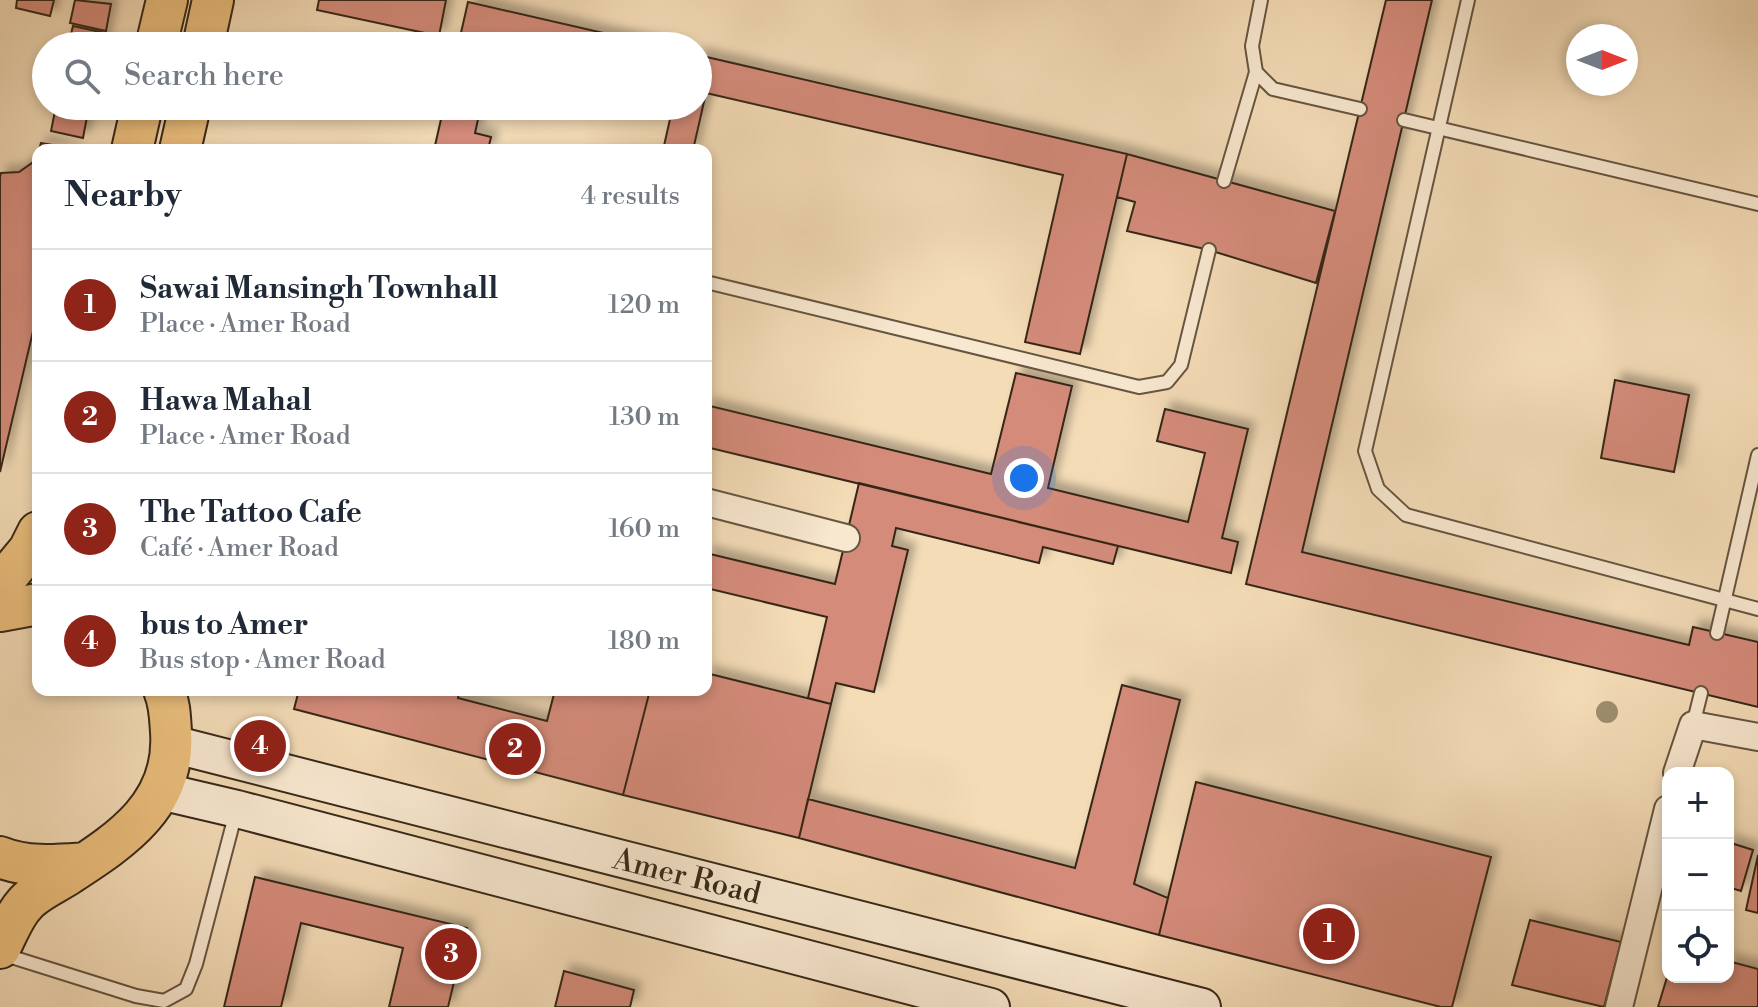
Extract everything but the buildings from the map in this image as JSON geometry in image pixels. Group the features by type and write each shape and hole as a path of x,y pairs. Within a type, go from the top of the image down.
{"main road":[{"path":"159,32 167,0"},
{"path":"206,32 213,0"},
{"path":"133,144 139,120"},
{"path":"181,144 187,120"},
{"path":"0,585 32,544"},
{"path":"0,611 32,605"},
{"path":"0,950 24,903 117,842 142,819 160,791 169,766 172,744 166,696"},
{"name":"Amer Road","path":"172,744 1202,1007"},
{"name":"Amer Road","path":"160,791 991,1007"},
{"path":"0,857 14,863 39,865 85,863"}],"street":[{"path":"712,504 846,538"},
{"path":"1679,767 1693,725 1758,737"},
{"path":"1619,1007 1662,833"}],"lane":[{"path":"1224,181 1256,72 1252,46 1261,0"},
{"path":"1468,0 1365,451 1378,489 1406,515 1758,609"},
{"path":"1256,72 1273,89 1360,109"},
{"path":"1404,120 1758,204"},
{"path":"712,283 1139,387 1167,382 1181,365 1209,250"},
{"path":"1717,633 1758,455"},
{"path":"1693,725 1701,693"},
{"path":"0,950 136,996 164,1001 186,989 196,964 237,809"}],"place":[{"name":"bus to Amer","path":"260,746"},
{"name":"Hawa Mahal","path":"515,749"},
{"name":"Sawai Mansingh Townhall","path":"1329,934"},
{"name":"The Tattoo Cafe","path":"451,954"}]}
